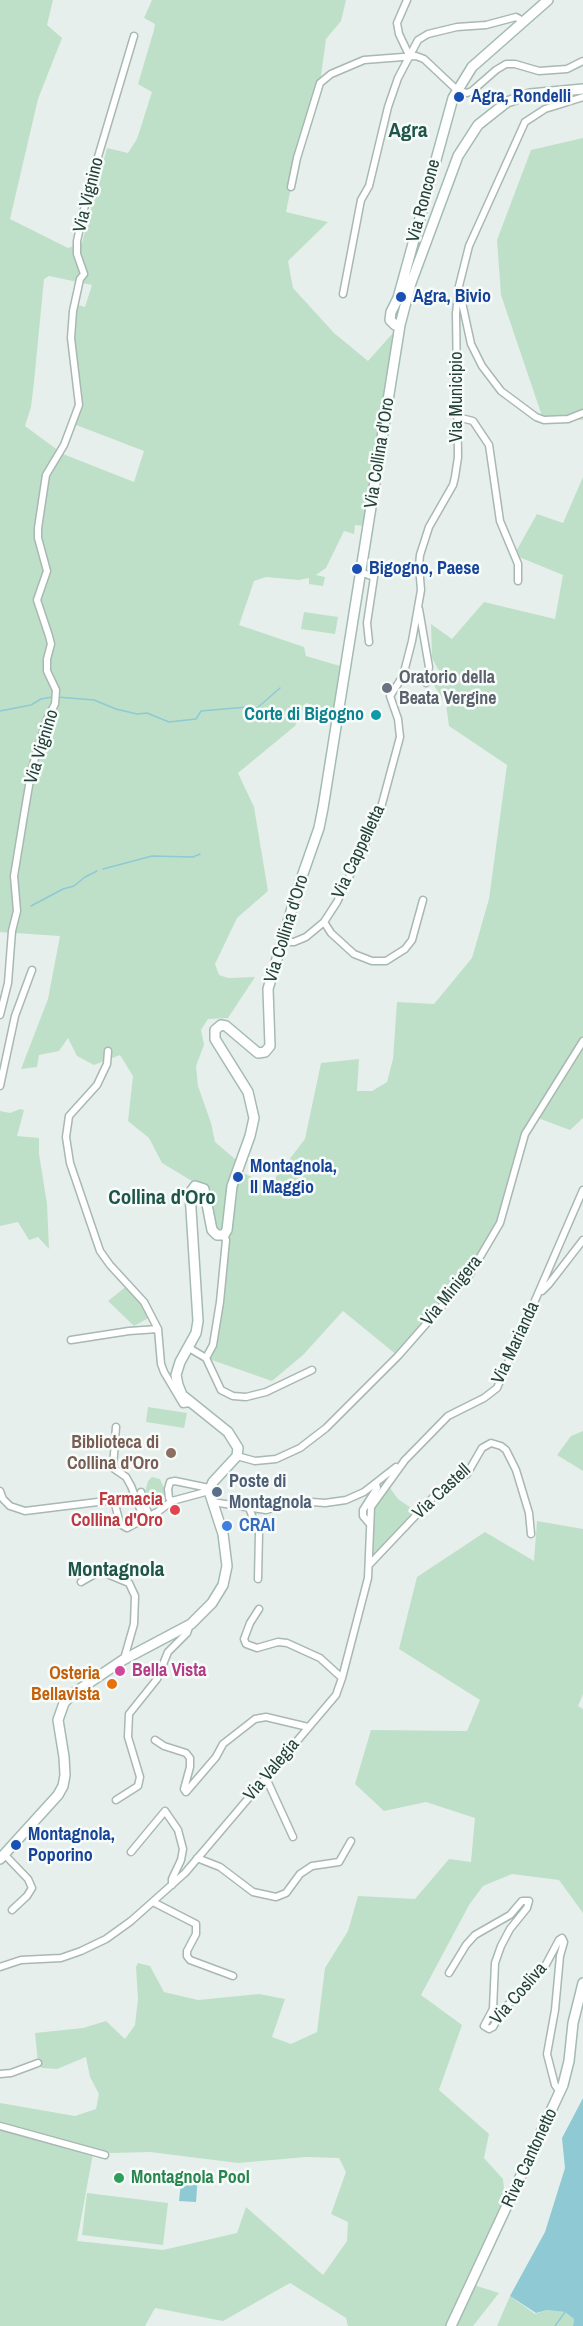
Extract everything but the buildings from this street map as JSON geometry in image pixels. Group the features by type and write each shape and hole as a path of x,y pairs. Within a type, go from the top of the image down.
{"street":[{"path":"406,0 397,23 399,34 409,56"},
{"name":"Via Roncone","path":"400,325 394,325 390,320 391,312 398,298 448,112 457,90 472,68 548,0"},
{"path":"343,294 361,200 369,186 394,89 418,40 428,34 457,27 486,25 516,17 523,21"},
{"name":"Via Vignino","path":"0,1015 8,983 12,932 18,911 14,876 32,768 47,719 56,704 56,693 47,671 51,644 37,600 47,571 39,538 46,475 64,445 79,405 71,338 73,310 80,279 84,274 77,254 81,222 134,36"},
{"path":"291,187 297,158 320,83 331,74 364,60 398,59 409,56 424,59 457,90 467,93 506,64 515,64 539,71 567,69 583,61"},
{"name":"Via Collina d'Oro","path":"224,1235 227,1230 232,1186 254,1118 245,1086 214,1035 217,1027 226,1026 254,1051 263,1053 268,1050 270,1043 267,995 319,828 400,325 411,283 458,156 472,132 496,110 519,98 541,92 583,89"},
{"name":"Via Municipio","path":"400,733 390,696 405,671 419,609 420,555 429,527 453,485 455,477 456,313 459,286 469,246 525,122 545,109 583,97"},
{"path":"459,286 471,345 482,366 501,391 536,417 544,420 568,419 583,413"},
{"path":"457,417 473,421 489,445 500,521 518,564 518,581"},
{"path":"360,572 374,577 367,623 369,642"},
{"path":"419,609 429,667 426,683"},
{"name":"Via Cappelletta","path":"282,942 294,942 306,937 324,922 337,902 379,815 400,733"},
{"path":"324,922 331,933 354,954 372,961 386,961 405,949 412,940 423,900"},
{"path":"0,1086 13,1023 32,970"},
{"name":"Via Minigera","path":"237,1456 255,1461 276,1460 300,1448 326,1428 398,1356 470,1274 500,1223 525,1134 583,1041"},
{"path":"108,1051 107,1064 97,1085 69,1116 66,1132 68,1155 100,1251 144,1302 158,1329 161,1364 164,1372 183,1404 190,1403"},
{"path":"0,1059 0,1072"},
{"path":"0,1491 3,1499 10,1506 25,1511 111,1500 116,1503 120,1524 124,1528 172,1501 209,1490 237,1456 238,1448 232,1437 190,1403 178,1385 176,1375 180,1362 196,1333 198,1321 189,1193 195,1186 202,1187 206,1191 214,1233 224,1235 226,1240 213,1345 206,1358"},
{"name":"Via Marianda","path":"405,1460 448,1416 492,1393 497,1388 583,1190"},
{"path":"539,1293 549,1284 583,1240"},
{"path":"71,1340 158,1329"},
{"path":"189,1348 206,1358 222,1390 228,1395 238,1397 278,1388 312,1370"},
{"path":"116,1427 113,1468 126,1477 146,1517"},
{"name":"Via Castell","path":"369,1565 440,1491 467,1474 482,1448 490,1443 504,1448 512,1462 525,1497 531,1534"},
{"path":"212,1502 249,1508 274,1509 298,1501 325,1503 346,1500 376,1484 405,1460"},
{"name":"Via Valegia","path":"0,1967 21,1960 61,1958 106,1939 131,1922 172,1886 336,1695 369,1565 371,1507 405,1460"},
{"path":"172,1501 168,1496 168,1487 171,1482 181,1481 209,1490"},
{"path":"369,1523 363,1516 363,1510 377,1488 376,1484"},
{"path":"12,1910 32,1888 28,1879 2,1856 58,1795 63,1786 64,1757 58,1720 59,1711 64,1703 123,1660 191,1624 213,1603 221,1591 227,1566 223,1534 209,1490"},
{"path":"141,1492 146,1517"},
{"path":"249,1508 259,1533 258,1579"},
{"path":"81,1581 100,1568 129,1583 135,1596 134,1623 123,1660"},
{"path":"260,1609 250,1623 244,1639 246,1644 257,1648 287,1642 320,1658 342,1678"},
{"path":"116,1800 138,1786 140,1777 128,1737 129,1714 157,1679 168,1652 187,1633 191,1624"},
{"path":"155,1740 164,1746 186,1753 190,1758 184,1789 186,1792 216,1757 223,1744 255,1719 266,1717 308,1727"},
{"path":"266,1778 293,1837"},
{"path":"131,1852 165,1811 178,1830 183,1849 181,1860 172,1879 172,1886"},
{"path":"197,1858 220,1867 253,1892 276,1897 286,1893 300,1874 312,1866 339,1862 351,1841"},
{"name":"Via Cosliva","path":"449,1973 474,1935 510,1915 522,1901 529,1901 527,1908 510,1929 501,1946 495,1963 493,2009 484,2026 489,2029 493,2026 502,2011 544,1968 562,1938 564,1942 560,1956 555,2010 547,2054 555,2085 560,2092"},
{"path":"153,1902 196,1924 196,1934 187,1951 189,1959 233,1976"},
{"name":"Riva Cantonetto","path":"451,2326 560,2092 566,2075 573,2022 583,1983"},
{"path":"0,2074 17,2071 38,2063"},
{"path":"0,2126 105,2155"}],"green space":[{"path":"0,0 53,0 47,25 62,38 38,99 10,219 68,248 82,243 107,148 128,153 137,139 152,92 138,84 155,24 144,18 152,0 346,0 341,21 326,39 320,83 297,158 286,212 328,222 288,261 293,288 334,333 368,361 400,325 364,526 355,525 354,534 344,531 326,568 316,575 325,577 323,586 309,584 309,578 299,580 266,577 254,581 239,625 304,647 306,656 340,666 335,712 306,703 295,726 238,773 254,807 268,891 237,918 215,964 219,975 228,978 255,977 228,1018 208,1019 201,1030 204,1045 196,1066 198,1086 215,1142 242,1165 238,1170 269,1186 305,1139 321,1063 359,1059 357,1091 372,1091 387,1082 393,1059 397,1002 434,1004 472,958 489,899 507,765 449,726 446,704 433,684 439,671 432,658 431,624 452,639 484,602 555,619 563,575 514,555 537,514 563,523 583,477 583,1118 570,1130 538,1118 530,1125 506,1207 470,1274 398,1356 343,1311 303,1355 272,1381 206,1358 213,1345 226,1240 217,1235 202,1187 162,1163 149,1138 128,1121 133,1076 120,1055 94,1065 77,1056 68,1038 59,1051 39,1055 37,1067 21,1069 48,999 60,936 0,932","holes":["49,276 92,285 85,307 75,304 71,338 79,405 71,423 144,451 134,482 63,454 25,426 31,407 44,279"]},
{"path":"583,138 583,420 542,416 501,295 497,240 531,150"},
{"path":"304,612 338,617 335,634 301,629"},
{"path":"20,1109 24,1110 17,1136 39,1138 39,1154 47,1204 49,1249 38,1237 29,1240 18,1222 0,1226 0,1111 10,1113"},
{"path":"128,1285 152,1316 134,1326 108,1301"},
{"path":"148,1407 187,1413 184,1428 146,1422"},
{"path":"583,1431 583,1471 557,1455 571,1436"},
{"path":"152,1477 160,1479 165,1490 162,1503 157,1507 150,1505 145,1492 148,1481"},
{"path":"388,1485 398,1499 417,1512 375,1558 370,1556 373,1508"},
{"path":"537,1521 583,1529 583,1694 578,1706 583,1709 583,1913 559,1880 512,1874 483,1886 469,1905 421,1995 462,2025 439,2090 489,2134 484,2158 503,2179 506,2209 471,2284 499,2293 473,2326 348,2326 346,2318 290,2283 223,2321 155,2308 145,2326 0,2326 0,2103 75,2116 96,2109 99,2094 90,2077 86,2057 57,2069 42,2068 38,2063 35,2033 83,2028 106,2021 125,2039 135,2025 138,1999 136,1967 138,1963 150,1966 164,1992 198,2000 259,1994 285,1999 272,2037 291,2044 317,2032 325,1968 348,1931 358,1896 415,1899 449,1859 471,1862 475,1818 426,1802 384,1811 355,1784 371,1730 467,1731 480,1700 399,1649 417,1577 485,1532 534,1561","holes":["94,2148 111,2153 150,2152 238,2163 306,2157 339,2158 346,2172 331,2214 348,2222 347,2241 323,2275 246,2207 237,2233 163,2250 77,2241"]},
{"path":"87,2193 168,2203 163,2245 82,2235"},
{"path":"510,2296 535,2314 547,2310 565,2312 574,2319 573,2326 497,2326"}],"water":[{"path":"583,2098 583,2326 573,2326 574,2319 565,2312 547,2310 536,2313 510,2296 545,2232 565,2168 562,2138"},
{"path":"182,2173 198,2175 196,2202 179,2201"}],"waterway":[{"path":"57,697 94,700 116,709 137,714 147,713 169,722 196,719 201,711 247,707 256,709 280,688"},
{"path":"0,711 31,705 41,699 52,697"},
{"path":"103,869 152,856 193,857 200,854"},
{"path":"31,906 63,889 74,886 97,871"},
{"path":"555,2326 565,2312"}],"place":[{"name":"Agra, Rondelli","path":"459,97"},
{"name":"Agra, Bivio","path":"401,297"},
{"name":"Bigogno, Paese","path":"357,569"},
{"name":"Oratorio della Beata Vergine","path":"387,688"},
{"name":"Corte di Bigogno","path":"376,715"},
{"name":"Montagnola, Il Maggio","path":"238,1177"},
{"name":"Biblioteca di Collina d'Oro","path":"171,1453"},
{"name":"Poste di Montagnola","path":"217,1492"},
{"name":"Farmacia Collina d'Oro","path":"175,1510"},
{"name":"CRAI","path":"227,1526"},
{"name":"Bella Vista","path":"120,1671"},
{"name":"Osteria Bellavista","path":"112,1684"},
{"name":"Montagnola, Poporino","path":"16,1845"},
{"name":"Montagnola Pool","path":"119,2178"}],"district":[{"name":"Agra","path":"408,131"},
{"name":"Collina d'Oro","path":"162,1198"},
{"name":"Montagnola","path":"116,1570"}]}
